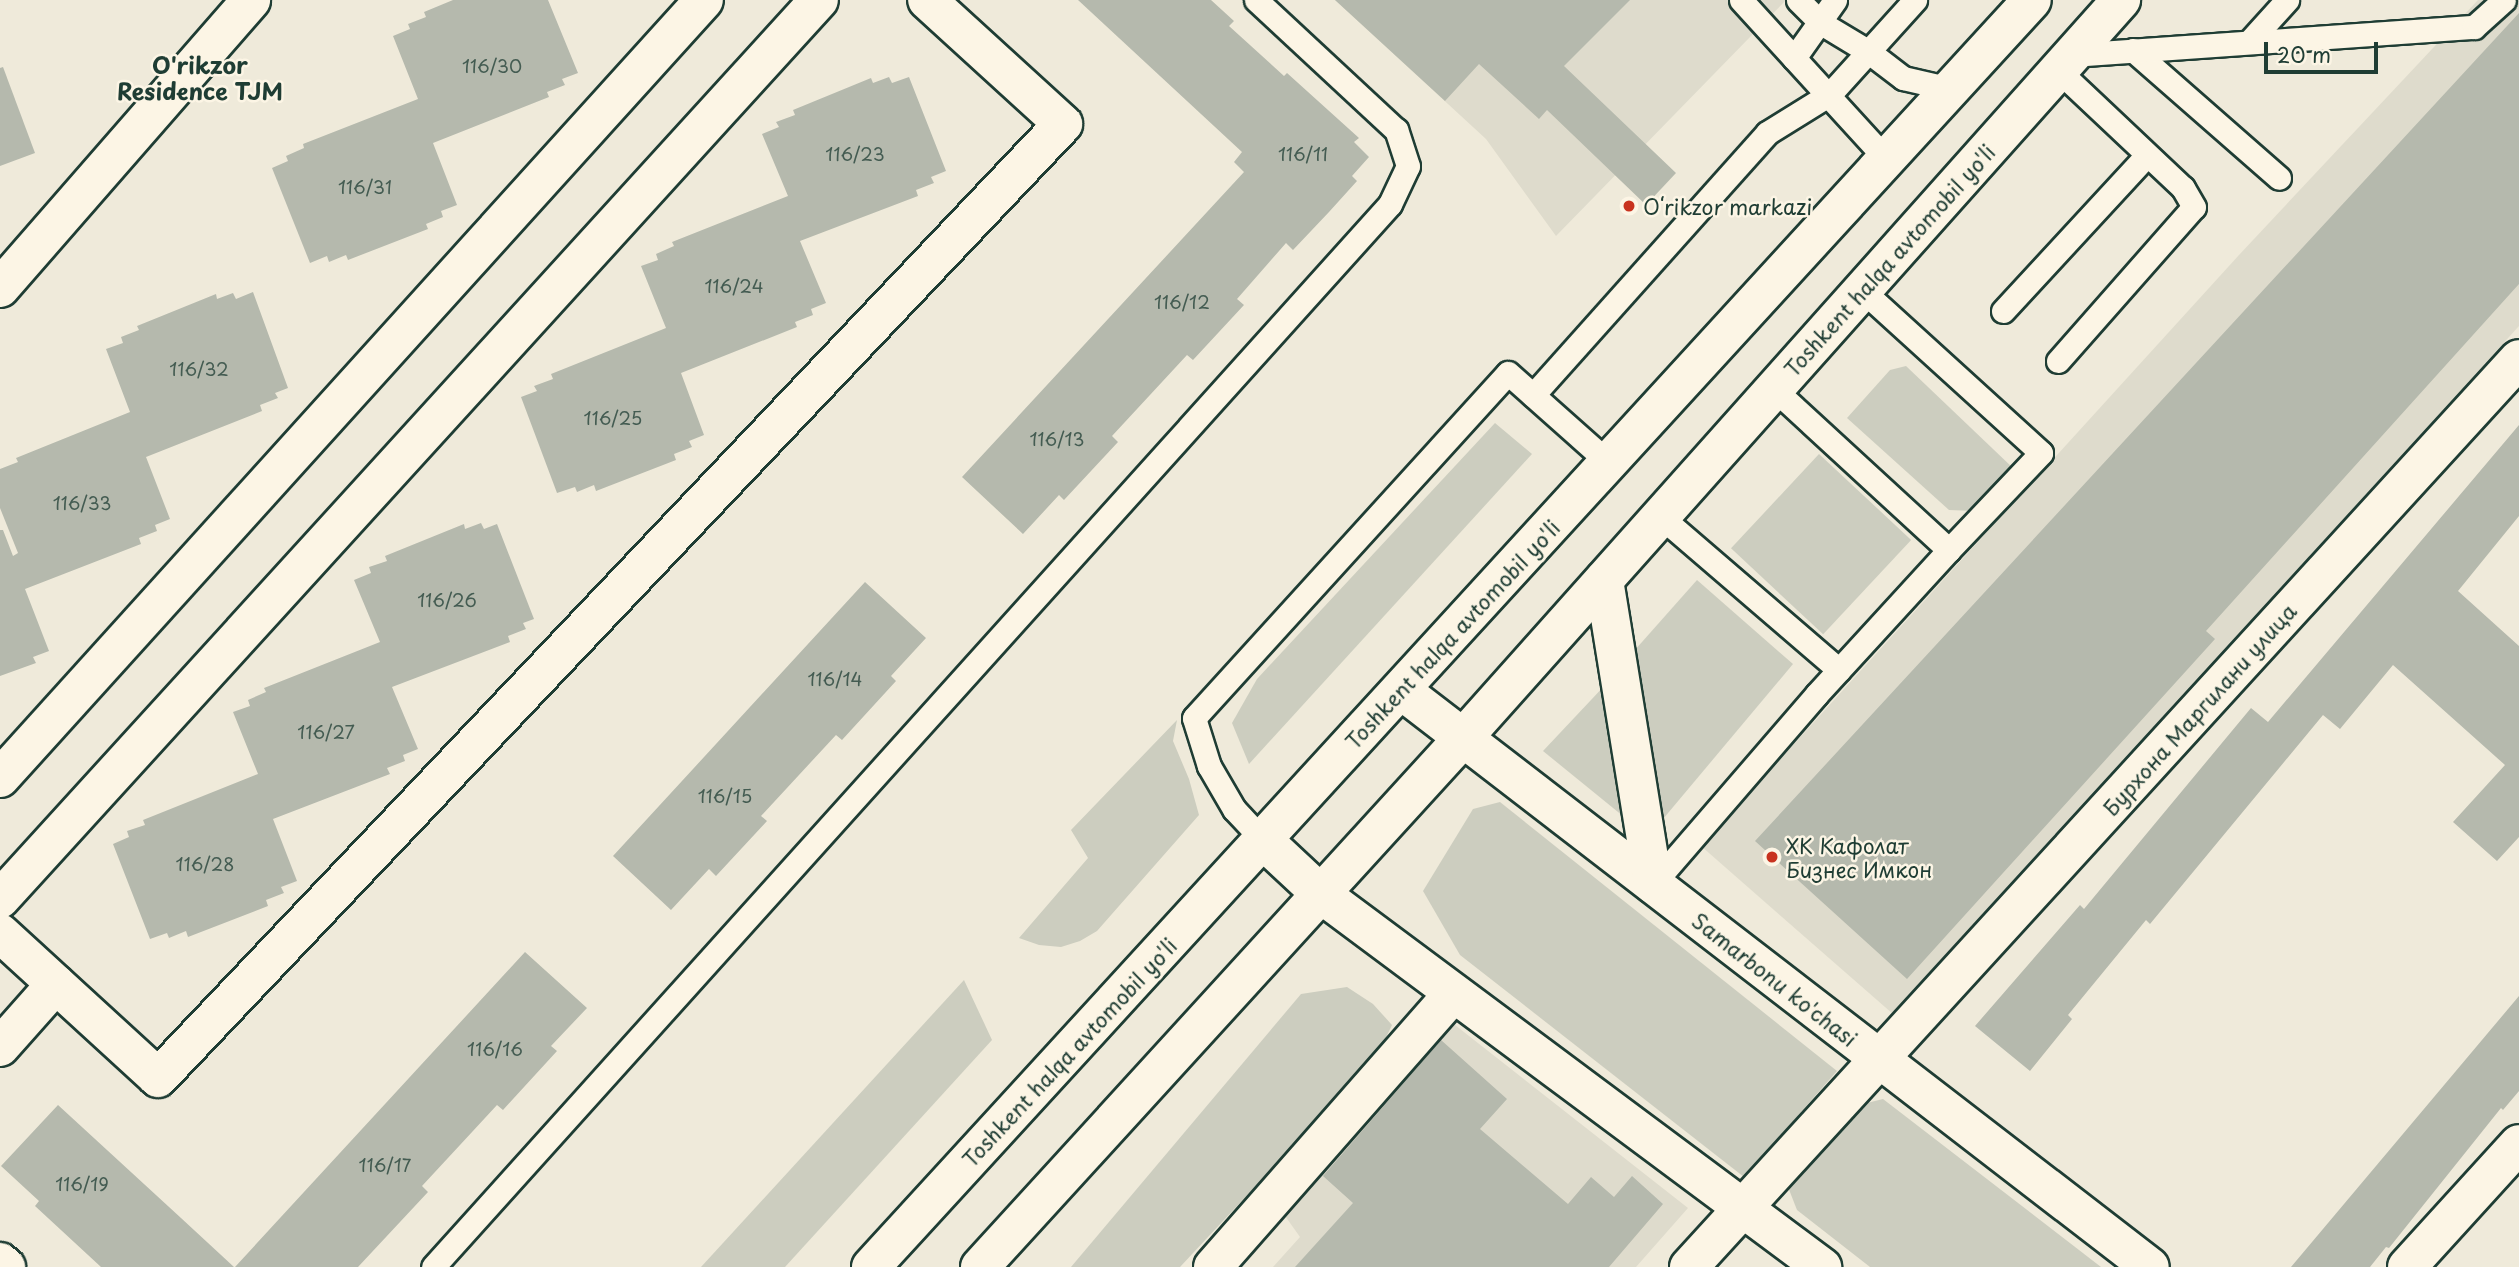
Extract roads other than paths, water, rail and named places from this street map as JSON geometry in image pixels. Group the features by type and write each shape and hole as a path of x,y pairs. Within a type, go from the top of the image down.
{"main road":[{"path":"0,288 251,0"},
{"path":"0,778 705,0"},
{"path":"0,899 819,0"},
{"path":"0,933 158,1079 1063,124 927,0"},
{"name":"Toshkent halqa avtomobil yo'li","path":"892,1260 1263,840 2032,0"},
{"name":"Toshkent halqa avtomobil yo'li","path":"980,1267 1463,738 2122,0"},
{"name":"Бурхона Маргилани улица","path":"1689,1267 2519,359"},
{"path":"1604,580 1653,884"},
{"name":"Samarbonu ko'chasi","path":"1401,690 2150,1267"},
{"path":"1263,840 1321,894 1453,994 1744,1206 1822,1267"},
{"path":"0,1047 56,984"},
{"path":"1213,1267 1453,994"},
{"path":"2407,1267 2519,1144"},
{"path":"0,1262 6,1267"}],"lane":[{"path":"433,1267 1390,204 1408,166 1396,130 1256,0"},
{"path":"1741,0 1830,94 1887,160"},
{"path":"1798,0 1821,23 1869,52 1903,78 1951,89"},
{"path":"1794,58 1835,0"},
{"path":"1869,52 1895,0"},
{"path":"1533,396 1767,133 1830,94 1915,0"},
{"path":"2249,42 2287,0"},
{"path":"2065,63 2133,50 2474,27 2504,0"},
{"path":"2133,50 2279,178"},
{"path":"2059,361 2194,207 2183,188 2147,155 2065,63"},
{"path":"2003,311 2147,155"},
{"path":"1653,884 1839,670 2040,453 1862,290"},
{"path":"1263,840 1234,809 1209,766 1194,718 1508,373 1609,463"},
{"path":"1774,389 1949,550"},
{"path":"1660,516 1839,670"}],"place":[{"name":"Oʻrikzor markazi","path":"1629,206"},
{"name":"ХК Кафолат Бизнес Имкон","path":"1772,857"}],"district":[{"name":"O'rikzor Residence TJM","path":"200,78"}]}
